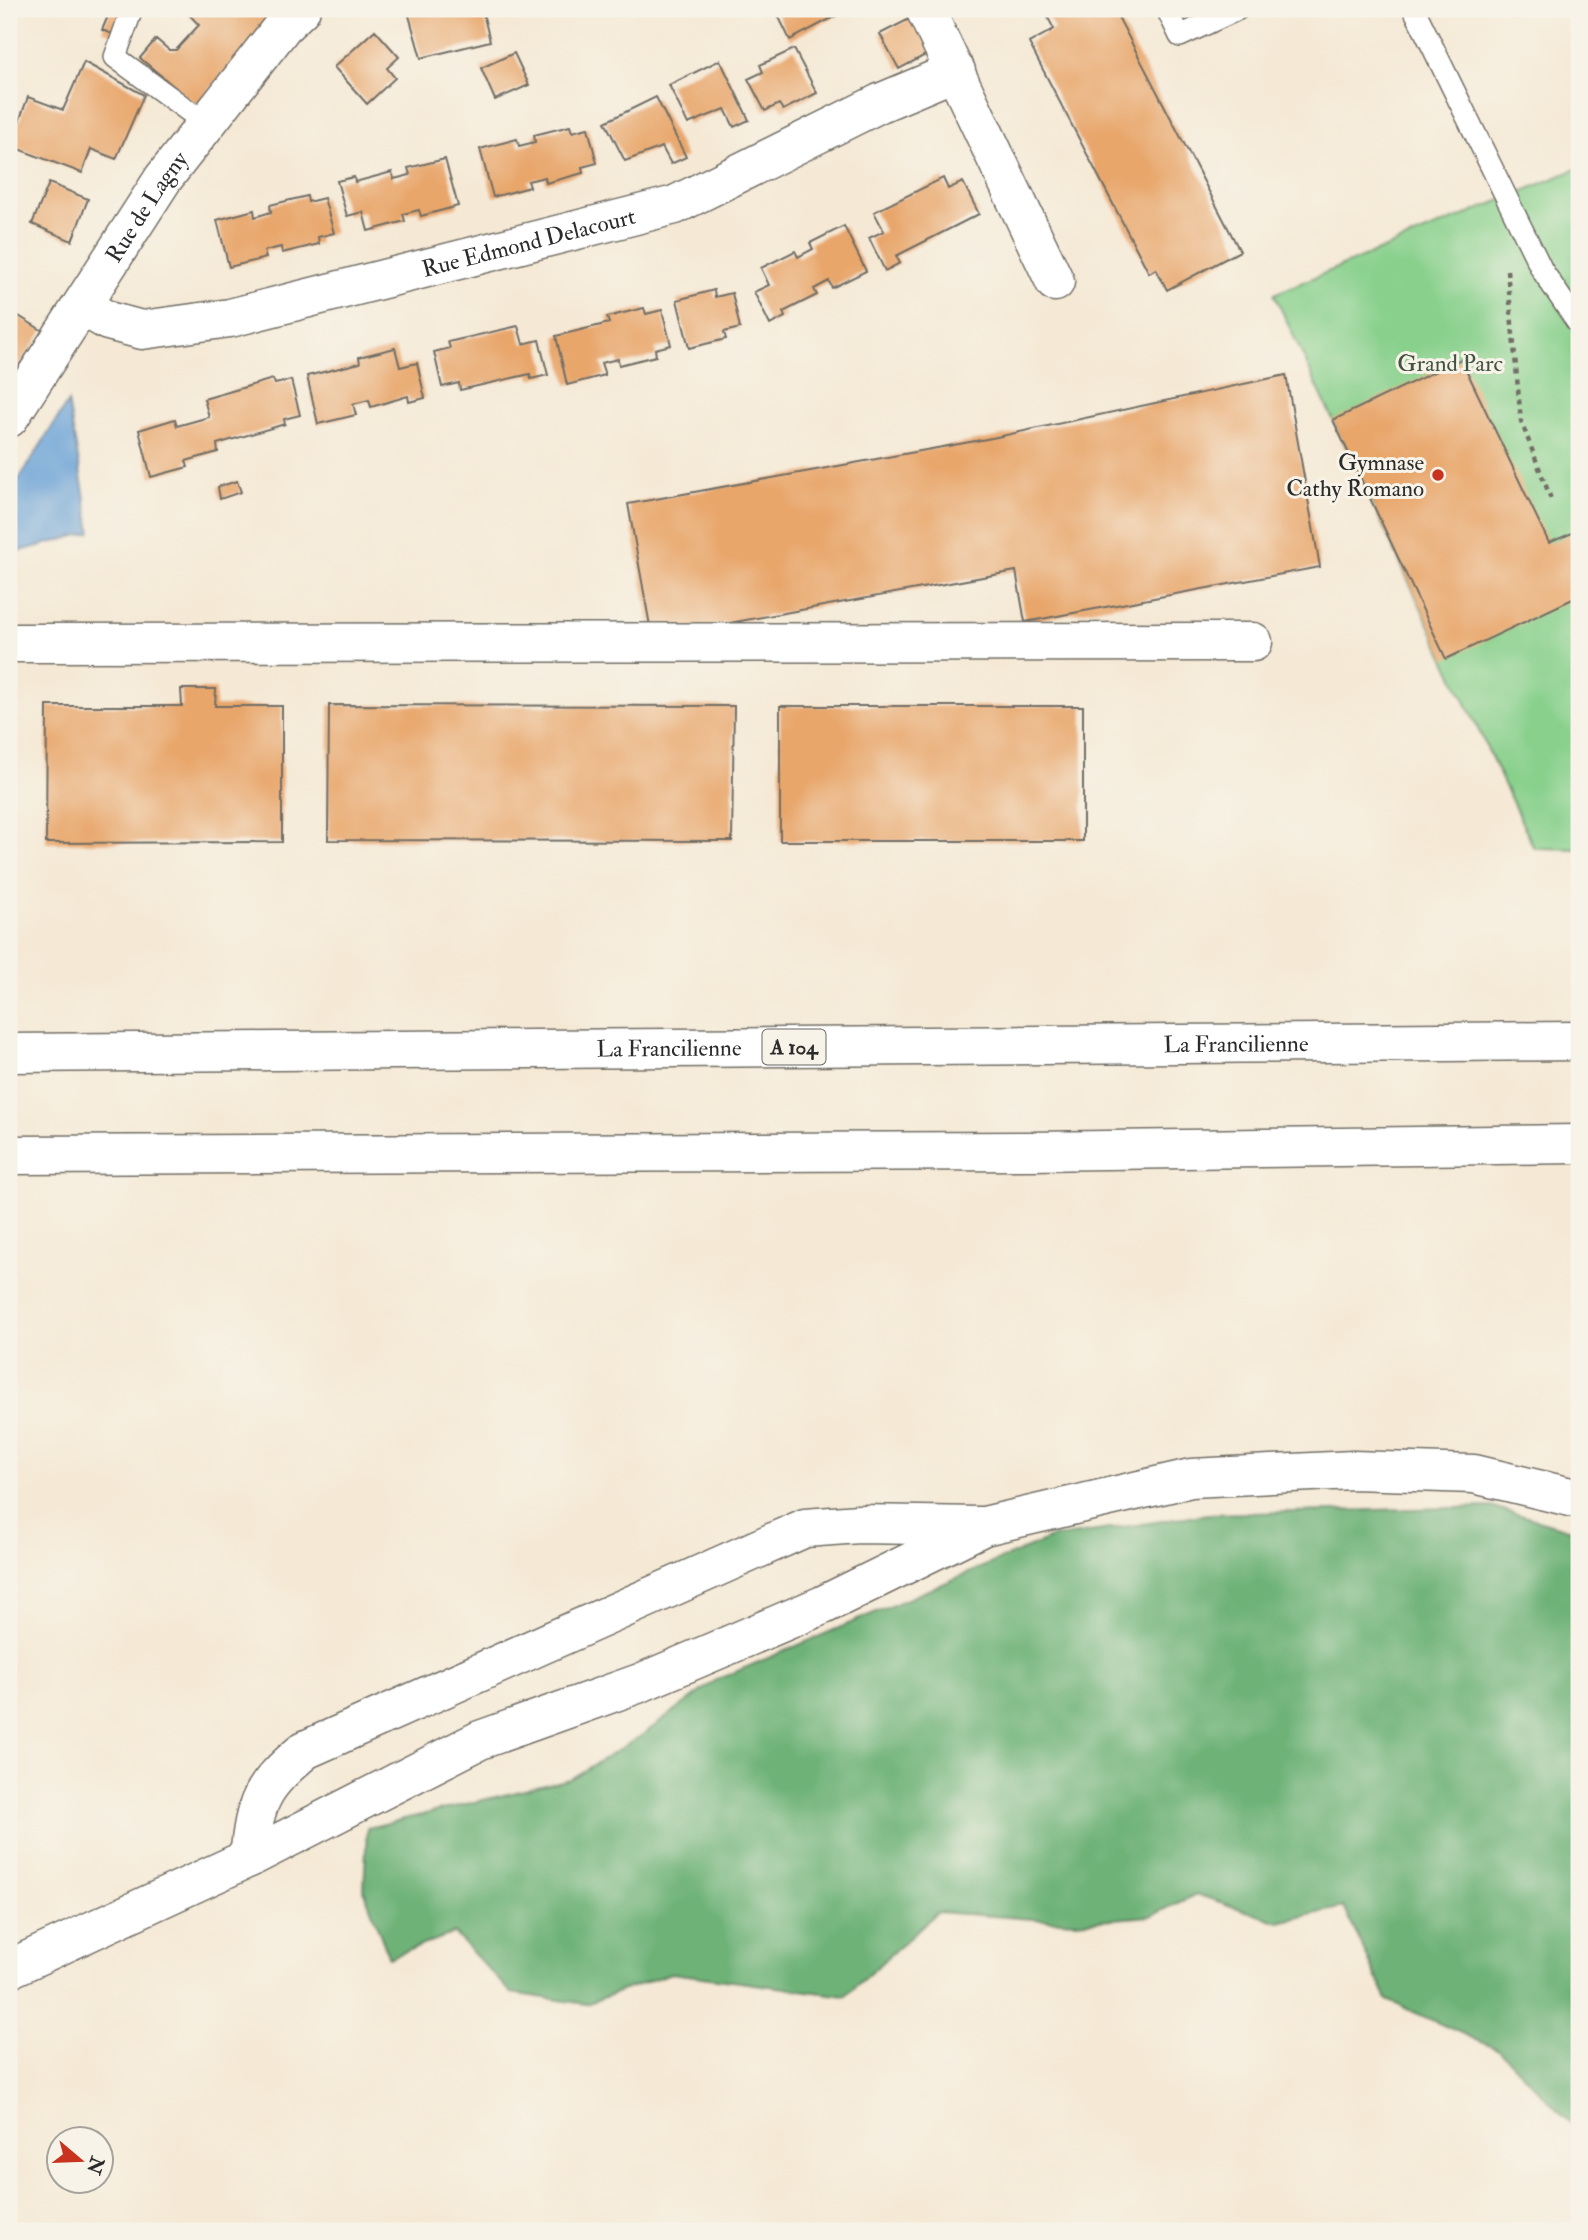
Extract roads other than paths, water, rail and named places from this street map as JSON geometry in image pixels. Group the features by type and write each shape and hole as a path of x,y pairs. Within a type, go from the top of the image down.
{"main road":[{"name":"Rue de Lagny","path":"9,418 163,179 284,26 302,9"},
{"path":"925,9 1055,282"},
{"name":"Rue Edmond Delacourt","path":"82,306 108,321 142,330 230,318 675,205 880,103 956,71"},
{"path":"9,643 1253,642"},
{"name":"La Francilienne","path":"9,1053 1579,1041"},
{"path":"9,1155 1030,1151 1579,1144"},
{"path":"9,1969 249,1858 480,1740 640,1684 823,1605 984,1526 1191,1478 1339,1471 1474,1475 1579,1499"},
{"path":"249,1858 254,1812 273,1777 304,1750 805,1528 859,1524 984,1526"}],"lane":[{"path":"132,9 115,57 205,123"},
{"path":"1167,9 1180,36 1238,9"},
{"path":"1414,9 1542,270 1579,325"}],"water":[{"path":"68,402 91,532 9,554 9,495"}],"place":[{"name":"Gymnase Cathy Romano","path":"1438,475"}],"park label":[{"name":"Grand Parc","path":"1450,363"}]}
